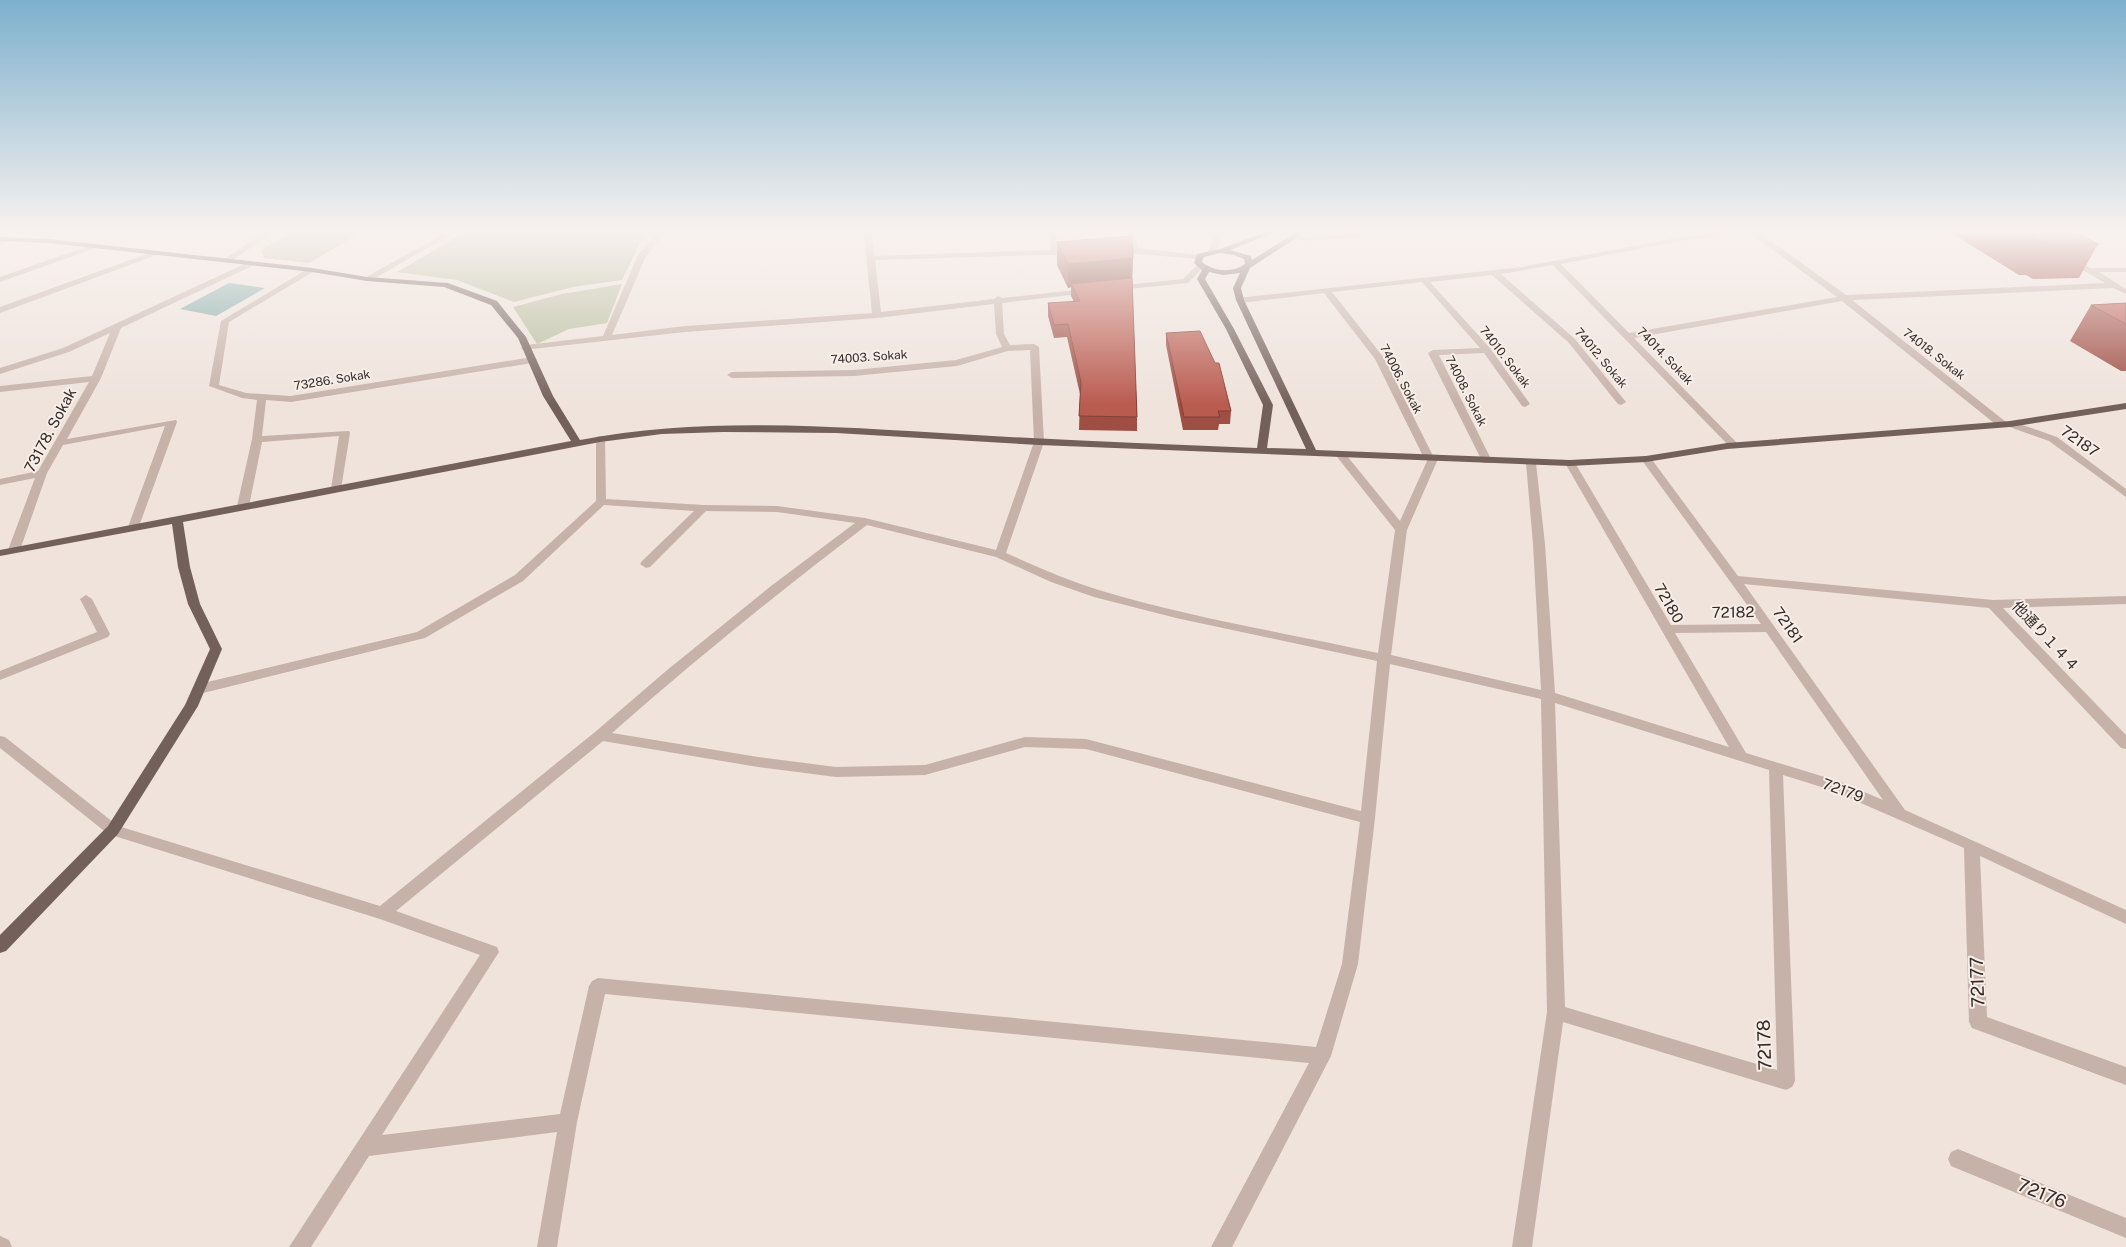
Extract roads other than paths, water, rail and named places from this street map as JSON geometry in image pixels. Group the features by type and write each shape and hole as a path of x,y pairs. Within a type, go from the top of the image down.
{"main road":[{"path":"456,289 494,303 522,337 548,396 577,443"},
{"path":"1207,289 1230,329 1268,405 1262,449"},
{"path":"1237,289 1240,300 1312,452"},
{"path":"0,553 577,443 662,431 723,428 836,430 1039,442 1262,449 1487,461 1570,463 1646,459 1735,446 2007,425 2126,406"},
{"path":"0,946 113,830 191,706 216,649 194,604 184,567 177,518"}],"street":[{"path":"0,310 58,289"},
{"path":"0,371 66,350 198,289"},
{"name":"73286. Sokak","path":"279,289 225,321 214,386 245,396 291,399 532,360"},
{"path":"607,337 627,289"},
{"path":"875,289 877,315"},
{"path":"526,348 685,329 877,315 998,299 1103,289"},
{"path":"1240,300 1345,289"},
{"name":"74010. Sokak","path":"1432,289 1486,350 1525,404"},
{"name":"74012. Sokak","path":"1513,289 1572,341 1621,402"},
{"name":"74014. Sokak","path":"1582,289 1735,446"},
{"name":"74018. Sokak","path":"1832,289 2007,425"},
{"path":"1629,336 1844,298 2028,289"},
{"name":"74006. Sokak","path":"1327,291 1379,358 1431,458"},
{"path":"998,299 1000,334 1007,348"},
{"name":"73178. Sokak","path":"14,550 42,473 96,378 117,327"},
{"name":"74003. Sokak","path":"732,375 854,373 957,363 1007,348 1034,347 1039,442"},
{"name":"74008. Sokak","path":"1486,350 1434,353 1487,461"},
{"path":"0,389 96,378"},
{"path":"243,506 257,439 262,397"},
{"path":"59,443 172,422 134,527"},
{"name":"72187","path":"2007,425 2052,439 2126,494"},
{"path":"257,439 345,434 336,488"},
{"path":"199,689 421,635 519,578 601,502 600,439"},
{"path":"1000,555 1039,442"},
{"path":"1339,453 1401,530"},
{"path":"1221,1247 1322,1056 1350,964 1368,818 1384,658 1401,530 1431,458"},
{"name":"72181","path":"1646,459 1770,628 1899,812"},
{"path":"1522,1247 1556,1012 1548,696 1532,463"},
{"name":"72180","path":"1570,463 1742,758"},
{"path":"0,482 42,473"},
{"name":"72179","path":"601,502 703,508 777,509 865,521 1000,555 1055,579 1108,596 1176,614 1384,658 1548,696 1836,786 1899,812 2126,917"},
{"path":"646,564 703,508"},
{"path":"382,912 600,736 678,668 775,589 865,521"},
{"path":"1734,579 1993,604"},
{"path":"0,676 104,634 86,599"},
{"name":"他通り１４４","path":"1993,604 2126,600"},
{"name":"他通り１４４","path":"1993,604 2126,744"},
{"name":"72182","path":"1666,629 1770,628"},
{"path":"600,736 758,762 836,772 925,770 1025,742 1086,744 1368,818"},
{"path":"0,741 113,830 382,912 491,952 299,1247"},
{"name":"72178","path":"1556,1012 1786,1081 1776,768"},
{"name":"72177","path":"1972,845 1978,1022 2126,1076"},
{"path":"547,1247 568,1122 598,986 1322,1056"},
{"path":"364,1147 568,1122"},
{"name":"72176","path":"1958,1159 2126,1228"}],"water":[{"path":"217,289 263,289 216,316 180,309"}]}
